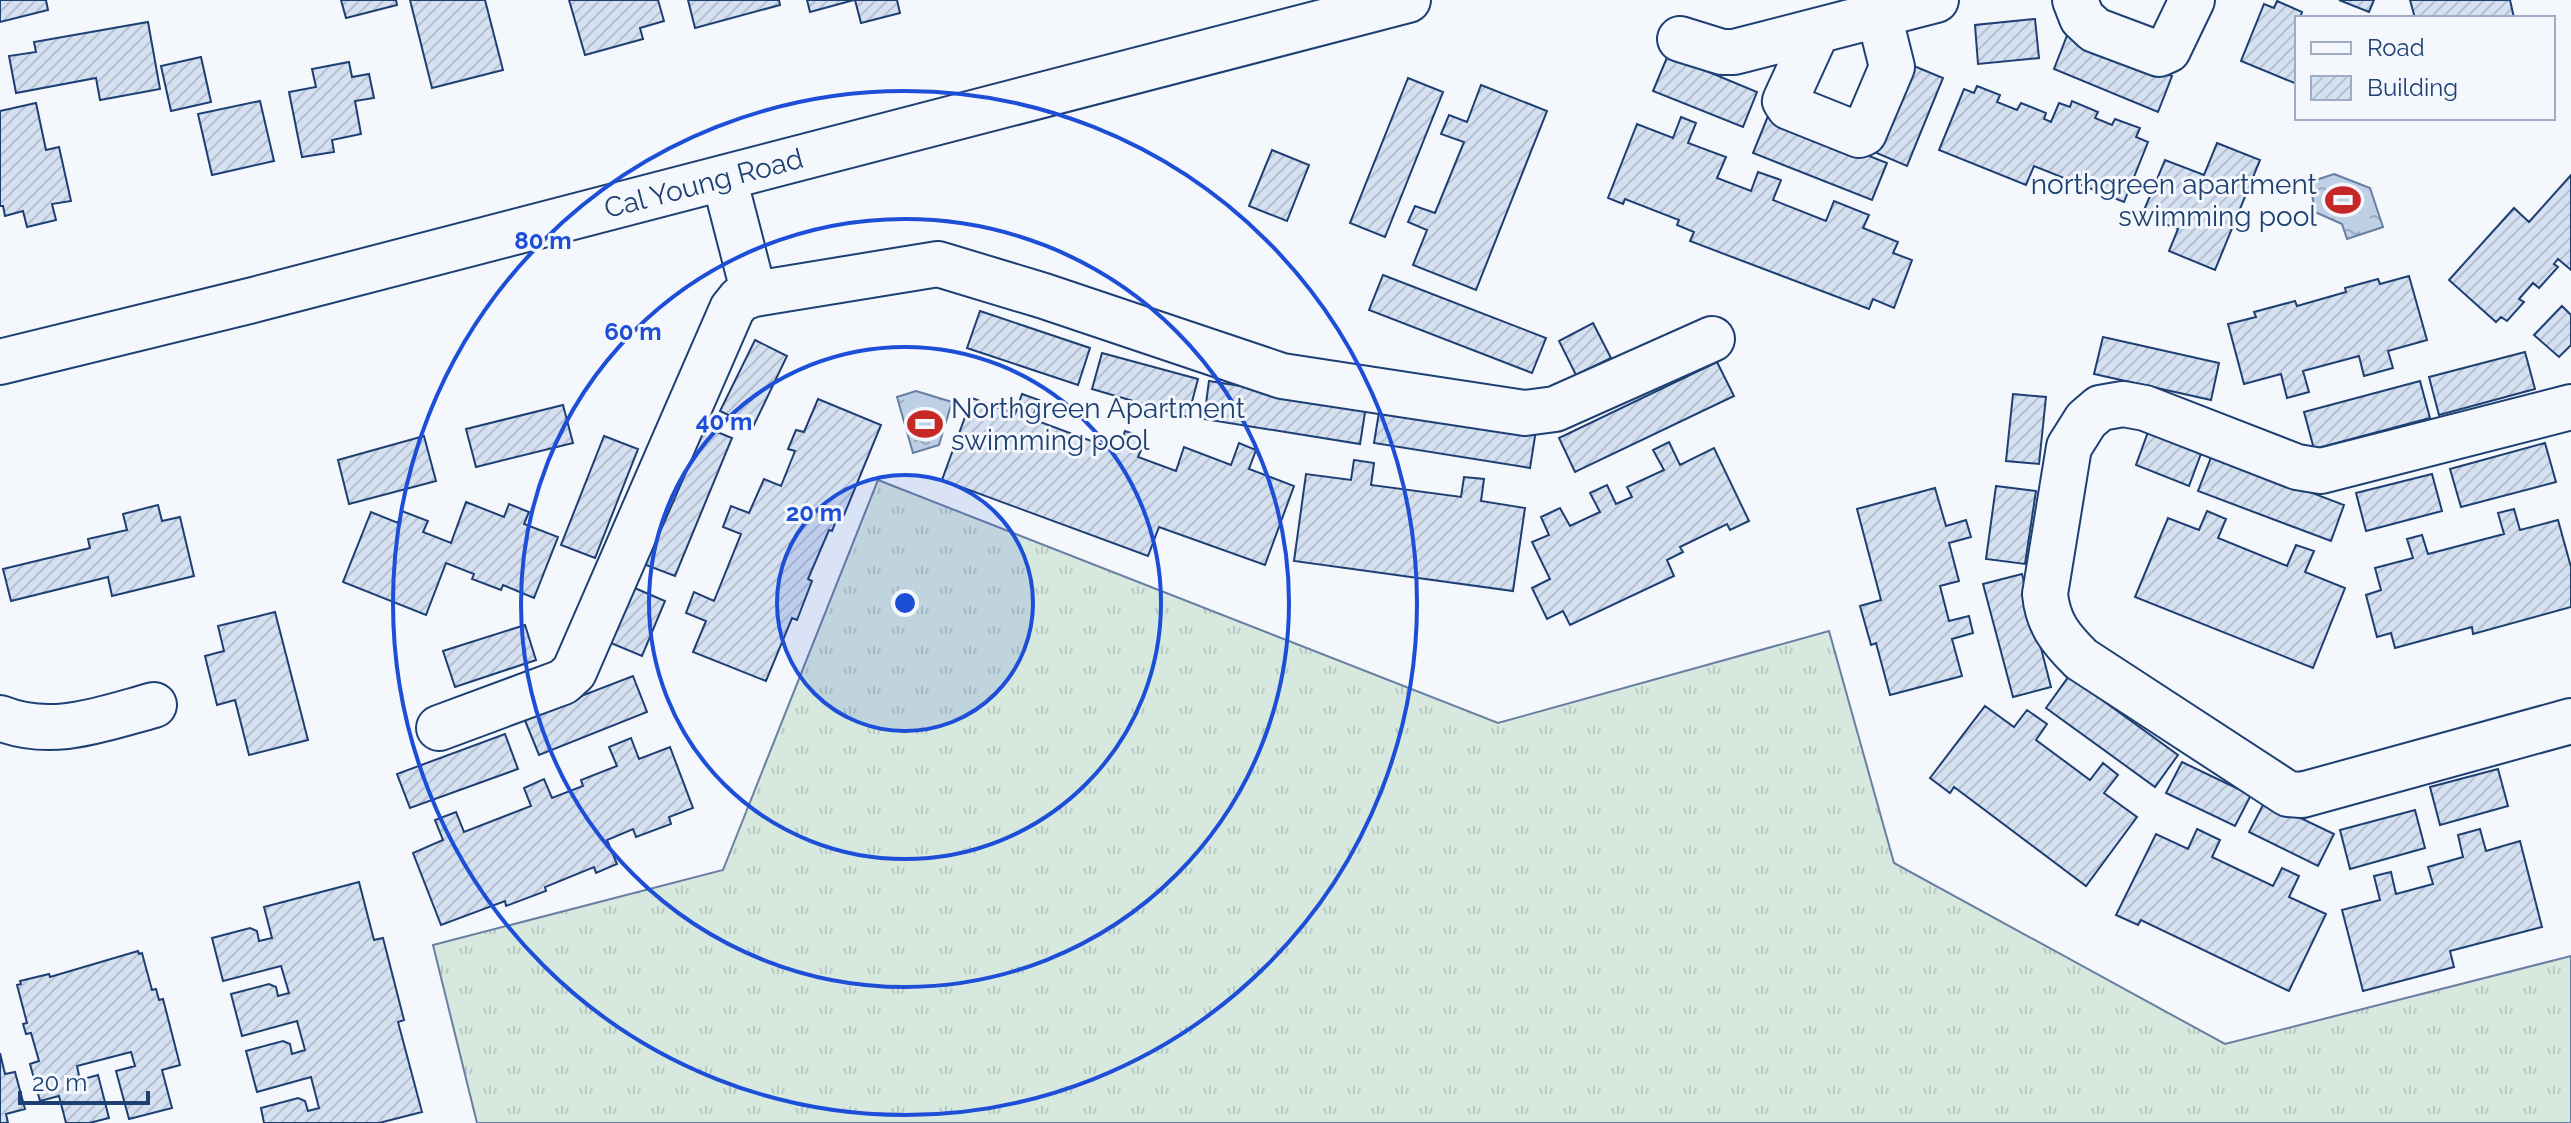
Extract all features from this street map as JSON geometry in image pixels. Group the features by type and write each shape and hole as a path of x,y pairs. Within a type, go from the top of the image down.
{"main road":[{"name":"Cal Young Road","path":"0,362 257,299 1408,0"},
{"path":"1680,39 1729,53 1936,0"},
{"path":"2075,0 2082,18 2095,30 2159,54 2168,50 2192,0"},
{"path":"1817,31 1785,101 1789,107 1859,135 1864,133 1892,67 1879,15"},
{"path":"724,178 754,294"},
{"path":"439,728 563,682 574,672 732,309 740,299 754,294 938,264 1282,376 1525,413 1555,409 1712,339"},
{"path":"2571,407 2321,471 2297,467 2145,408 2123,404 2100,408 2086,420 2069,447 2045,594 2047,614 2056,633 2081,659 2288,794 2302,795 2571,721"},
{"path":"0,718 20,725 55,729 154,705"}],"green space":[{"path":"878,480 1498,723 1829,631 1894,863 2225,1044 2571,956 2571,1123 477,1123 433,945 723,870"}],"water":[{"name":"northgreen apartment swimming pool","path":"2334,174 2370,188 2383,227 2347,239 2342,224 2315,212 2310,182"},
{"name":"Northgreen Apartment swimming pool","path":"916,391 952,402 939,445 913,453 897,397"}],"building":[{"path":"0,0 46,0 48,10 0,22"},
{"path":"341,0 396,0 397,5 346,18"},
{"path":"410,0 485,0 503,70 432,88"},
{"path":"569,0 658,0 664,21 640,28 643,39 585,55"},
{"path":"688,0 779,0 780,5 695,28"},
{"path":"807,0 854,0 810,12"},
{"path":"855,0 897,0 900,13 861,23"},
{"path":"2339,0 2374,0 2369,12"},
{"path":"2410,0 2510,0 2514,16 2414,16"},
{"path":"2277,1 2302,12 2301,16 2295,16 2295,83 2241,61 2264,4 2274,8"},
{"path":"2035,19 2039,58 1978,64 1975,25"},
{"path":"148,22 160,89 100,100 96,78 16,93 9,56 36,52 34,42"},
{"path":"2068,33 2172,76 2158,112 2054,69"},
{"path":"1668,55 1757,92 1743,127 1653,91"},
{"path":"201,57 211,102 171,111 161,66"},
{"path":"349,62 352,77 369,74 374,98 355,101 361,134 332,140 334,152 302,157 289,92 316,87 312,69"},
{"path":"1909,64 1943,78 1907,166 1872,151"},
{"path":"1408,78 1443,92 1385,237 1350,223"},
{"path":"1481,85 1547,111 1476,290 1413,265 1427,230 1408,222 1415,206 1435,213 1464,142 1441,134 1449,115 1467,122"},
{"path":"1977,86 2000,95 1997,102 2017,110 2021,103 2046,113 2044,119 2051,122 2059,103 2070,107 2072,101 2098,112 2095,118 2112,125 2115,119 2140,128 2136,137 2148,142 2124,202 2034,166 2026,185 1939,150 1964,89 1974,93"},
{"path":"260,101 274,161 212,175 198,114"},
{"path":"36,103 46,150 59,147 71,201 52,204 56,220 27,227 23,211 5,216 3,206 0,206 0,111"},
{"path":"1768,116 1887,163 1872,200 1753,153"},
{"path":"1681,117 1696,123 1688,143 1726,157 1717,178 1751,191 1758,172 1781,180 1773,200 1826,221 1834,201 1869,215 1863,228 1898,242 1893,253 1912,260 1894,308 1873,299 1869,309 1690,241 1694,232 1677,225 1679,220 1625,199 1623,204 1608,198 1637,124 1673,138"},
{"path":"2217,143 2260,160 2215,270 2169,251 2178,229 2142,215 2165,160 2204,175"},
{"path":"1272,150 1309,165 1287,221 1249,206"},
{"path":"2571,175 2571,270 2558,259 2554,264 2558,267 2539,288 2533,283 2519,299 2524,302 2507,321 2501,317 2496,322 2449,280 2514,208 2529,222"},
{"path":"1383,275 1546,338 1532,373 1369,310"},
{"path":"2409,276 2427,340 2388,351 2393,368 2364,376 2359,356 2303,371 2309,392 2287,398 2281,374 2244,384 2228,324 2256,317 2254,312 2295,301 2297,306 2378,279 2380,284"},
{"path":"2562,306 2571,315 2571,345 2559,357 2534,335"},
{"path":"980,311 1090,348 1078,385 967,348"},
{"path":"1593,323 1611,358 1576,375 1559,341"},
{"path":"2103,337 2219,363 2211,400 2094,374"},
{"path":"755,340 787,356 753,427 720,411"},
{"path":"2525,352 2535,389 2439,415 2429,377"},
{"path":"1102,353 1198,379 1188,417 1092,389"},
{"path":"1717,362 1734,396 1575,472 1559,438"},
{"path":"1209,381 1366,406 1360,444 1204,419"},
{"path":"2420,381 2430,418 2314,449 2304,412"},
{"path":"1022,394 1039,400 1032,419 1118,451 1125,431 1146,438 1138,457 1176,471 1184,447 1231,465 1239,443 1256,450 1249,469 1294,486 1265,565 1159,527 1148,556 942,480 972,398 1015,414"},
{"path":"2013,394 2046,397 2039,464 2006,461"},
{"path":"818,399 881,425 844,515 839,513 832,531 829,530 808,579 812,581 797,620 792,618 766,681 693,652 706,621 686,613 694,592 714,601 741,534 723,527 731,506 749,513 764,479 781,486 795,451 788,449 796,430 804,432"},
{"path":"563,405 573,443 476,467 466,429"},
{"path":"1380,406 1536,430 1530,468 1374,443"},
{"path":"695,423 732,438 675,576 638,562"},
{"path":"2148,432 2202,451 2189,486 2136,465"},
{"path":"424,436 436,481 349,504 338,460"},
{"path":"604,436 638,449 595,558 561,545"},
{"path":"1669,442 1680,465 1714,448 1749,521 1730,530 1727,524 1680,547 1683,552 1667,560 1674,576 1570,625 1563,611 1547,619 1532,588 1550,579 1532,542 1549,535 1541,517 1560,508 1570,526 1600,512 1590,493 1607,485 1616,504 1632,497 1627,487 1664,470 1653,450"},
{"path":"2545,443 2556,482 2461,507 2450,469"},
{"path":"2212,455 2344,505 2331,541 2198,491"},
{"path":"1354,460 1374,463 1371,485 1461,497 1464,477 1484,479 1481,501 1525,508 1513,591 1294,561 1306,474 1351,480"},
{"path":"2432,474 2442,511 2366,531 2356,493"},
{"path":"1996,486 2036,491 2025,564 1986,559"},
{"path":"1935,488 1946,526 1966,520 1971,537 1949,543 1959,581 1940,586 1949,621 1969,616 1973,633 1952,639 1962,676 1890,695 1876,643 1871,645 1860,606 1881,600 1857,509"},
{"path":"466,502 504,517 509,504 529,512 524,524 558,537 534,598 503,585 501,590 472,579 474,574 446,563 426,615 343,582 371,512 398,523 402,511 428,521 423,532 451,543"},
{"path":"158,505 162,521 180,517 194,576 112,596 108,577 11,601 3,569 90,548 88,539 127,530 123,514"},
{"path":"2514,509 2520,530 2558,520 2571,567 2571,607 2473,634 2472,627 2395,648 2391,633 2377,637 2366,595 2381,590 2375,568 2413,558 2407,539 2422,535 2428,554 2504,534 2498,513"},
{"path":"2207,511 2226,519 2218,538 2287,566 2296,545 2314,551 2305,572 2345,588 2313,668 2135,597 2168,518 2199,530"},
{"path":"2022,574 2051,687 2013,697 1983,584"},
{"path":"630,586 665,601 642,656 606,641"},
{"path":"275,612 308,740 249,755 235,700 217,705 205,656 224,651 218,626"},
{"path":"525,625 536,660 455,687 443,651"},
{"path":"633,676 647,712 539,755 524,718"},
{"path":"2069,676 2178,755 2155,787 2046,708"},
{"path":"1985,706 2014,727 2027,710 2047,724 2036,740 2090,780 2103,763 2118,775 2104,793 2137,817 2086,886 1954,787 1950,793 1930,778"},
{"path":"505,734 518,769 410,808 397,774"},
{"path":"631,738 639,759 670,747 693,808 669,817 671,824 636,837 633,829 607,840 617,864 596,873 594,867 545,887 546,891 506,906 505,901 441,925 413,853 443,840 435,820 456,812 464,832 531,806 524,788 544,779 552,798 583,786 581,780 617,766 609,747"},
{"path":"2182,762 2251,795 2235,826 2166,793"},
{"path":"2498,769 2508,806 2440,825 2430,787"},
{"path":"2265,801 2334,834 2318,866 2249,832"},
{"path":"2415,810 2425,848 2350,869 2340,830"},
{"path":"2197,829 2220,840 2212,857 2273,886 2282,868 2299,876 2289,897 2326,914 2289,991 2141,920 2138,925 2116,915 2156,834 2188,849"},
{"path":"2480,829 2486,851 2520,841 2542,927 2450,951 2454,967 2363,991 2342,910 2380,900 2374,876 2391,872 2396,894 2433,884 2428,867 2463,857 2458,835"},
{"path":"359,882 374,940 383,938 404,1020 398,1022 422,1112 379,1123 264,1123 261,1108 298,1098 305,1101 308,1111 319,1108 311,1077 257,1092 246,1051 283,1041 290,1044 292,1054 305,1050 297,1021 242,1036 231,994 269,984 276,987 278,996 289,993 281,966 223,981 212,938 250,928 257,931 259,941 272,938 264,907"},
{"path":"138,951 142,953 152,990 156,989 159,1000 163,999 180,1065 162,1070 172,1108 129,1119 116,1071 135,1066 131,1052 77,1066 80,1080 98,1075 109,1118 89,1123 66,1123 59,1096 40,1101 30,1064 39,1061 31,1033 26,1034 23,1024 27,1023 17,985 21,984 20,981 49,974 50,977"},
{"path":"0,1053 5,1074 15,1072 25,1109 6,1114 8,1123 0,1123"}],"place":[{"name":"northgreen apartment swimming pool","path":"2343,200"},
{"name":"Northgreen Apartment swimming pool","path":"925,424"}]}
